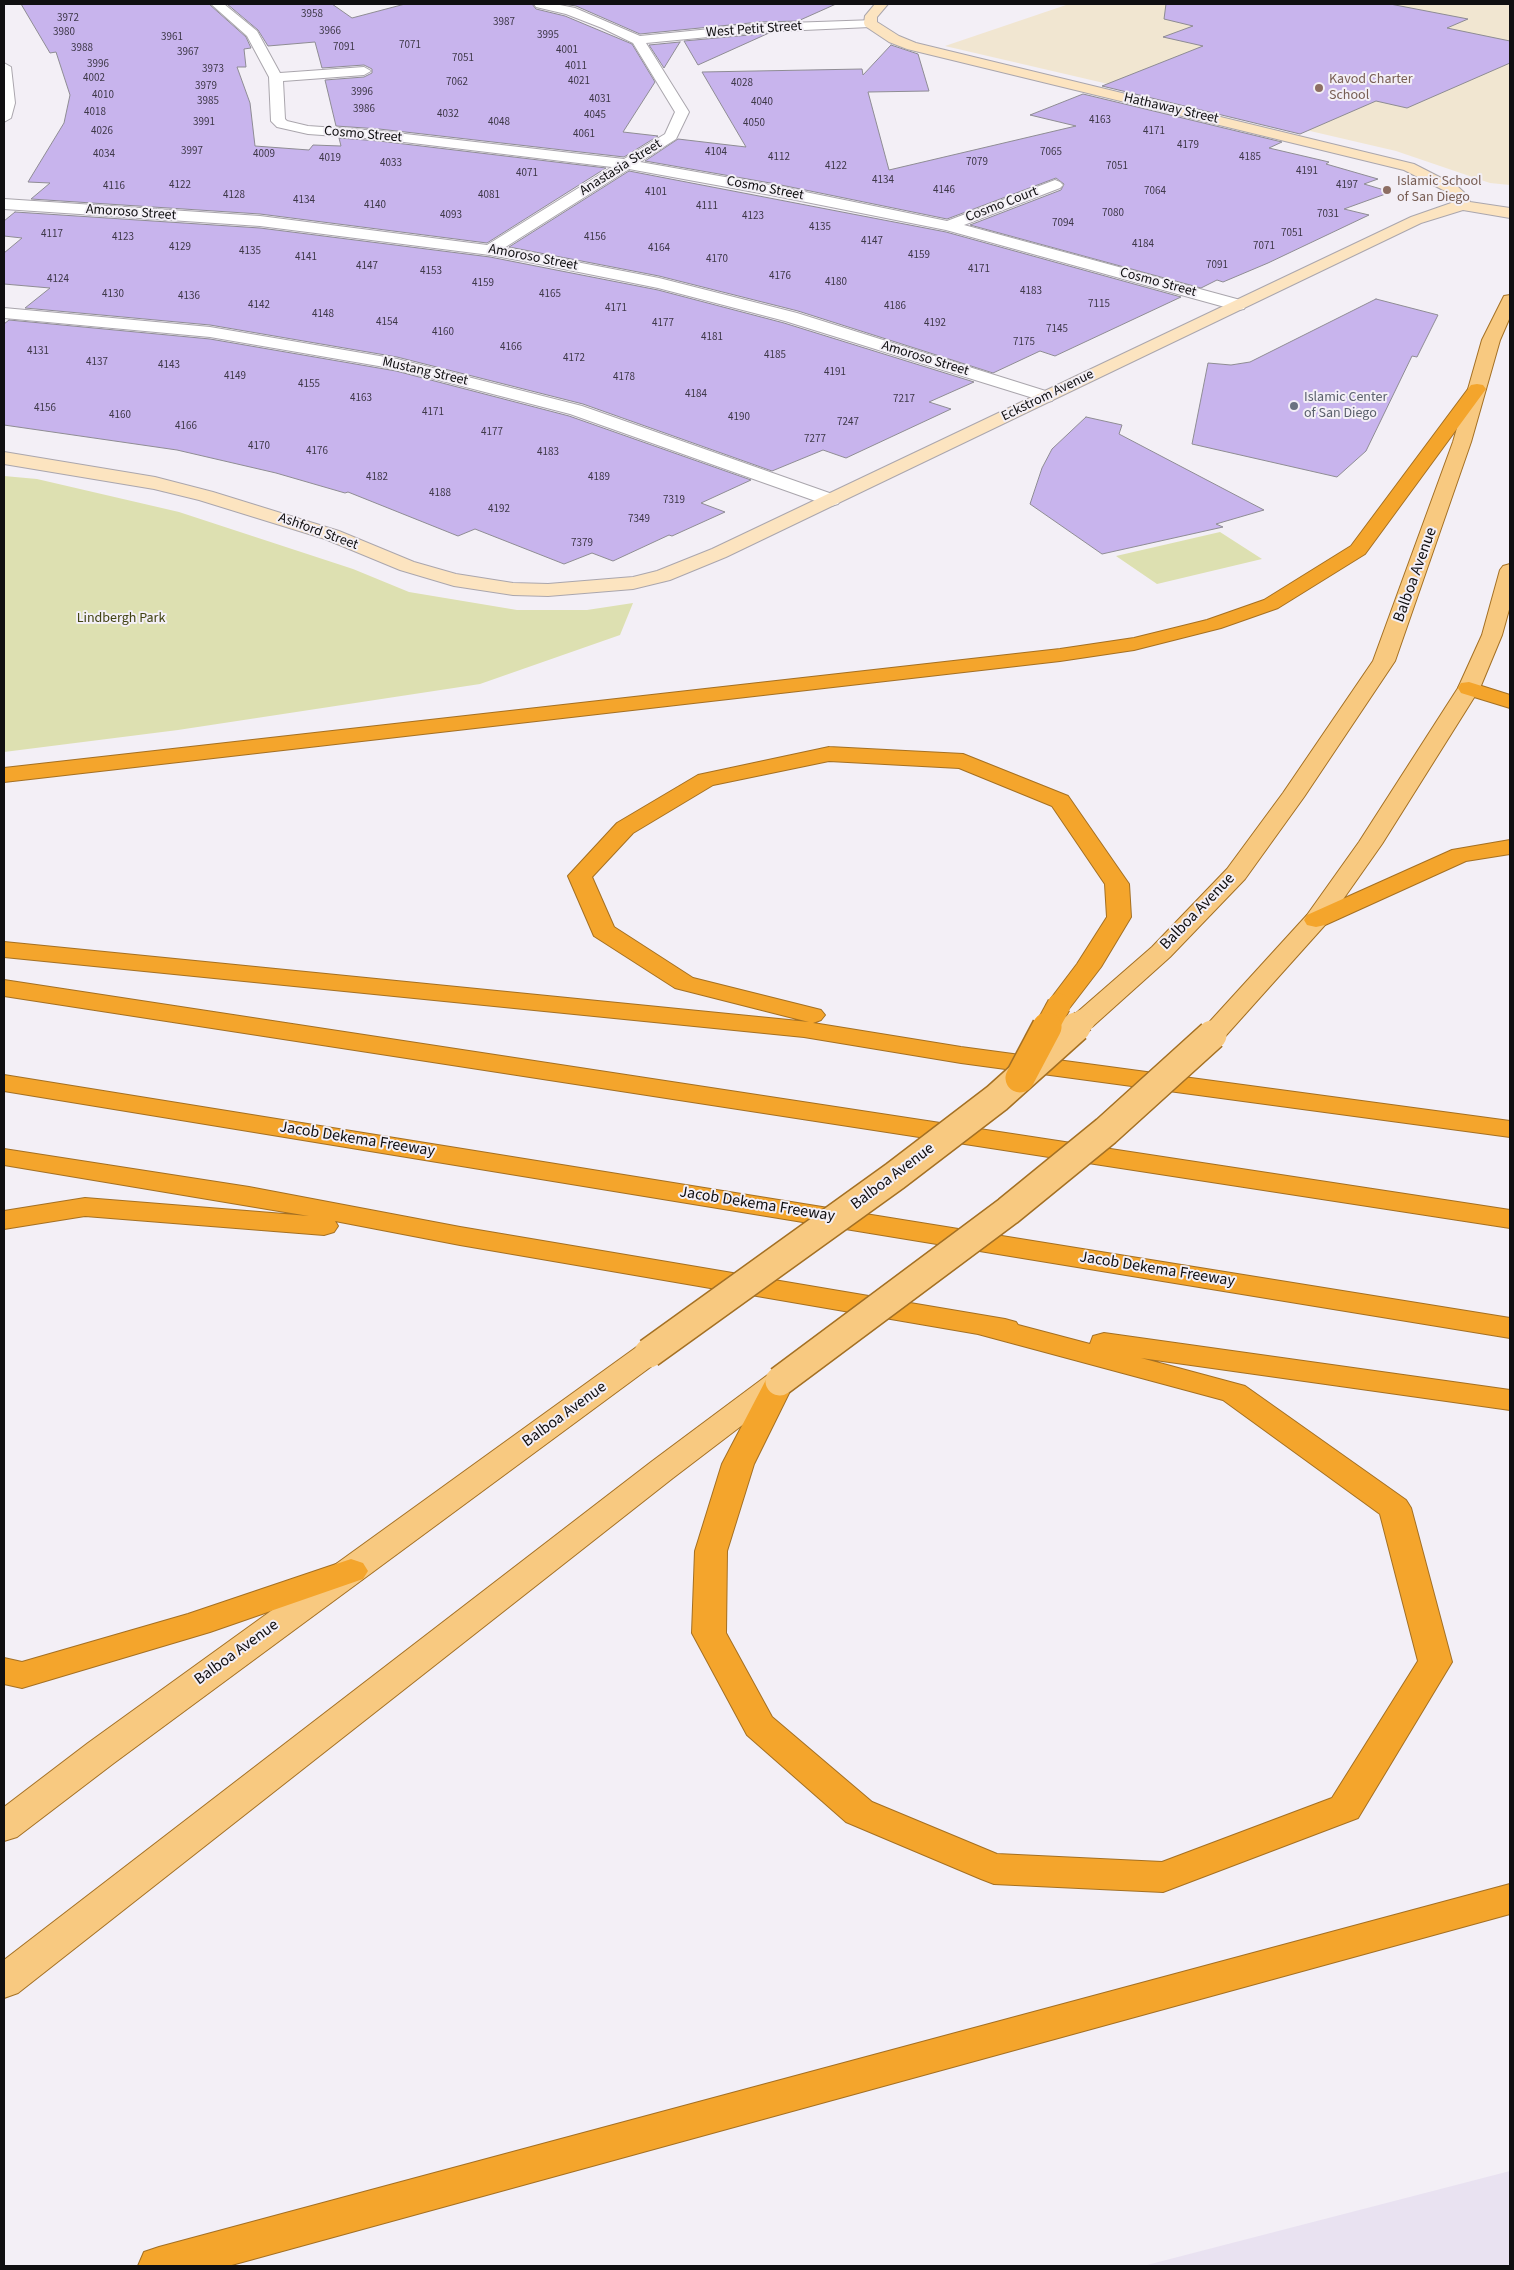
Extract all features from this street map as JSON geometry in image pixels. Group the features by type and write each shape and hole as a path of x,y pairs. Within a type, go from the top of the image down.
{"highway":[{"path":"4,774 1060,655 1134,644 1214,624 1271,604 1358,550 1477,389"},
{"path":"1469,688 1510,702"},
{"path":"961,1055 859,1025 684,983 603,931 580,876 624,828 706,780 829,754 963,761 1060,801 1117,884 1119,917 1088,967 1059,1005 1020,1078"},
{"path":"1316,920 1460,855 1510,847"},
{"path":"4,950 804,1029 961,1055 1510,1129"},
{"path":"4,988 1510,1219"},
{"name":"Jacob Dekema Freeway","path":"4,1083 1510,1328"},
{"path":"4,1157 249,1196 460,1236 988,1327 1510,1400"},
{"path":"4,1220 85,1207 460,1236"},
{"path":"780,1381 738,1464 711,1551 709,1633 759,1726 859,1812 994,1869 1163,1877 1344,1808 1435,1662 1395,1508 1234,1394 988,1327"},
{"path":"4,1671 22,1675 198,1623 351,1571"},
{"path":"159,2266 1510,1899"}],"main road":[{"name":"Balboa Avenue","path":"4,1827 101,1753 895,1176 997,1098 1161,952 1236,874 1292,797 1384,661 1445,494 1491,340 1510,300"},
{"path":"4,1982 631,1494 1008,1211 1106,1131 1212,1035 1316,920 1370,844 1469,688 1492,635 1510,570"}],"street":[{"path":"217,4 252,34 276,77 364,71"},
{"path":"540,4 589,18 638,40"},
{"path":"870,23 871,16 882,4"},
{"name":"West Petit Street","path":"638,40 760,28 870,23"},
{"name":"Hathaway Street","path":"870,23 894,39 934,52 1379,158 1409,168 1457,191 1462,198 1462,205"},
{"name":"Anastasia Street","path":"490,250 671,136 682,112 638,40"},
{"path":"4,67 8,103 4,118"},
{"name":"Cosmo Street","path":"276,77 278,121 282,124 308,130 408,138 627,164 776,191 948,226 1238,306"},
{"name":"Cosmo Court","path":"948,226 1055,185"},
{"name":"Amoroso Street","path":"4,204 260,222 490,250 659,283 791,317 1046,397"},
{"path":"1462,205 1510,213"},
{"name":"Eckstrom Avenue","path":"633,583 663,576 691,566 1416,220 1462,205"},
{"name":"Mustang Street","path":"4,313 210,332 397,364 576,410 831,500"},
{"name":"Ashford Street","path":"4,458 155,483 206,496 332,535 407,566 454,580 513,589 548,590 579,589 633,583"}],"shaded area":[{"name":"Kavod Charter School","path":"1069,4 1510,4 1510,185 1490,183 1396,151 945,46"},
{"path":"1510,2171 1510,2266 1143,2266"}],"green space":[{"name":"Lindbergh Park","path":"4,476 37,479 179,512 353,569 409,592 517,610 587,610 633,603 620,635 480,684 178,730 4,752"},
{"path":"1220,532 1262,559 1157,584 1116,556"}],"building":[{"path":"21,4 209,4 246,37 251,48 244,49 246,67 237,67 250,103 255,146 309,150 313,145 341,146 339,138 606,168 487,243 260,214 31,199 50,183 28,182 64,123 70,95 56,52 50,53"},
{"path":"227,4 332,4 352,18 405,4 532,4 536,9 565,16 632,44 655,82 623,132 658,136 624,157 379,129 336,126 325,80 364,77 372,73 372,69 364,65 322,68 315,42 268,46 258,30"},
{"path":"563,4 836,4 798,21 760,22 640,34 576,6"},
{"path":"1166,4 1390,4 1468,19 1447,28 1510,41 1510,63 1407,108 1376,101 1300,134 1102,86 1203,46 1163,37 1193,26 1164,19"},
{"path":"769,33 698,65 684,41 760,34"},
{"path":"680,42 664,68 649,45"},
{"path":"891,45 918,54 929,91 868,92 889,170 1076,126 1030,115 1083,94 1282,142 1269,148 1329,162 1326,164 1378,179 1364,184 1391,192 1344,209 1369,215 1268,263 1223,282 1217,280 1201,288 970,225 1061,190 1064,184 1056,178 947,219 776,184 645,161 678,139 746,147 702,72 862,69 863,75"},
{"path":"629,171 946,232 1181,297 1055,356 1040,351 993,373 798,311 659,276 509,247"},
{"path":"15,212 260,228 490,257 658,290 784,323 974,382 929,402 951,409 846,458 823,450 772,471 583,404 397,357 210,325 25,308 50,288 4,284 4,253 22,238 4,236 4,221"},
{"path":"1376,299 1438,315 1417,357 1412,356 1366,451 1337,477 1192,444 1208,363 1231,365 1250,362"},
{"path":"9,320 210,339 396,371 569,416 751,480 701,503 725,512 672,536 669,535 613,561 592,553 564,564 475,529 458,536 348,492 345,493 276,473 177,450 4,425 4,324"},
{"path":"1086,417 1122,425 1119,434 1264,510 1216,524 1223,527 1102,554 1030,504 1042,468 1052,449"}],"place":[{"name":"Kavod Charter School","path":"1319,88"},
{"name":"Islamic School of San Diego","path":"1387,190"},
{"name":"Islamic Center of San Diego","path":"1294,406"}]}
